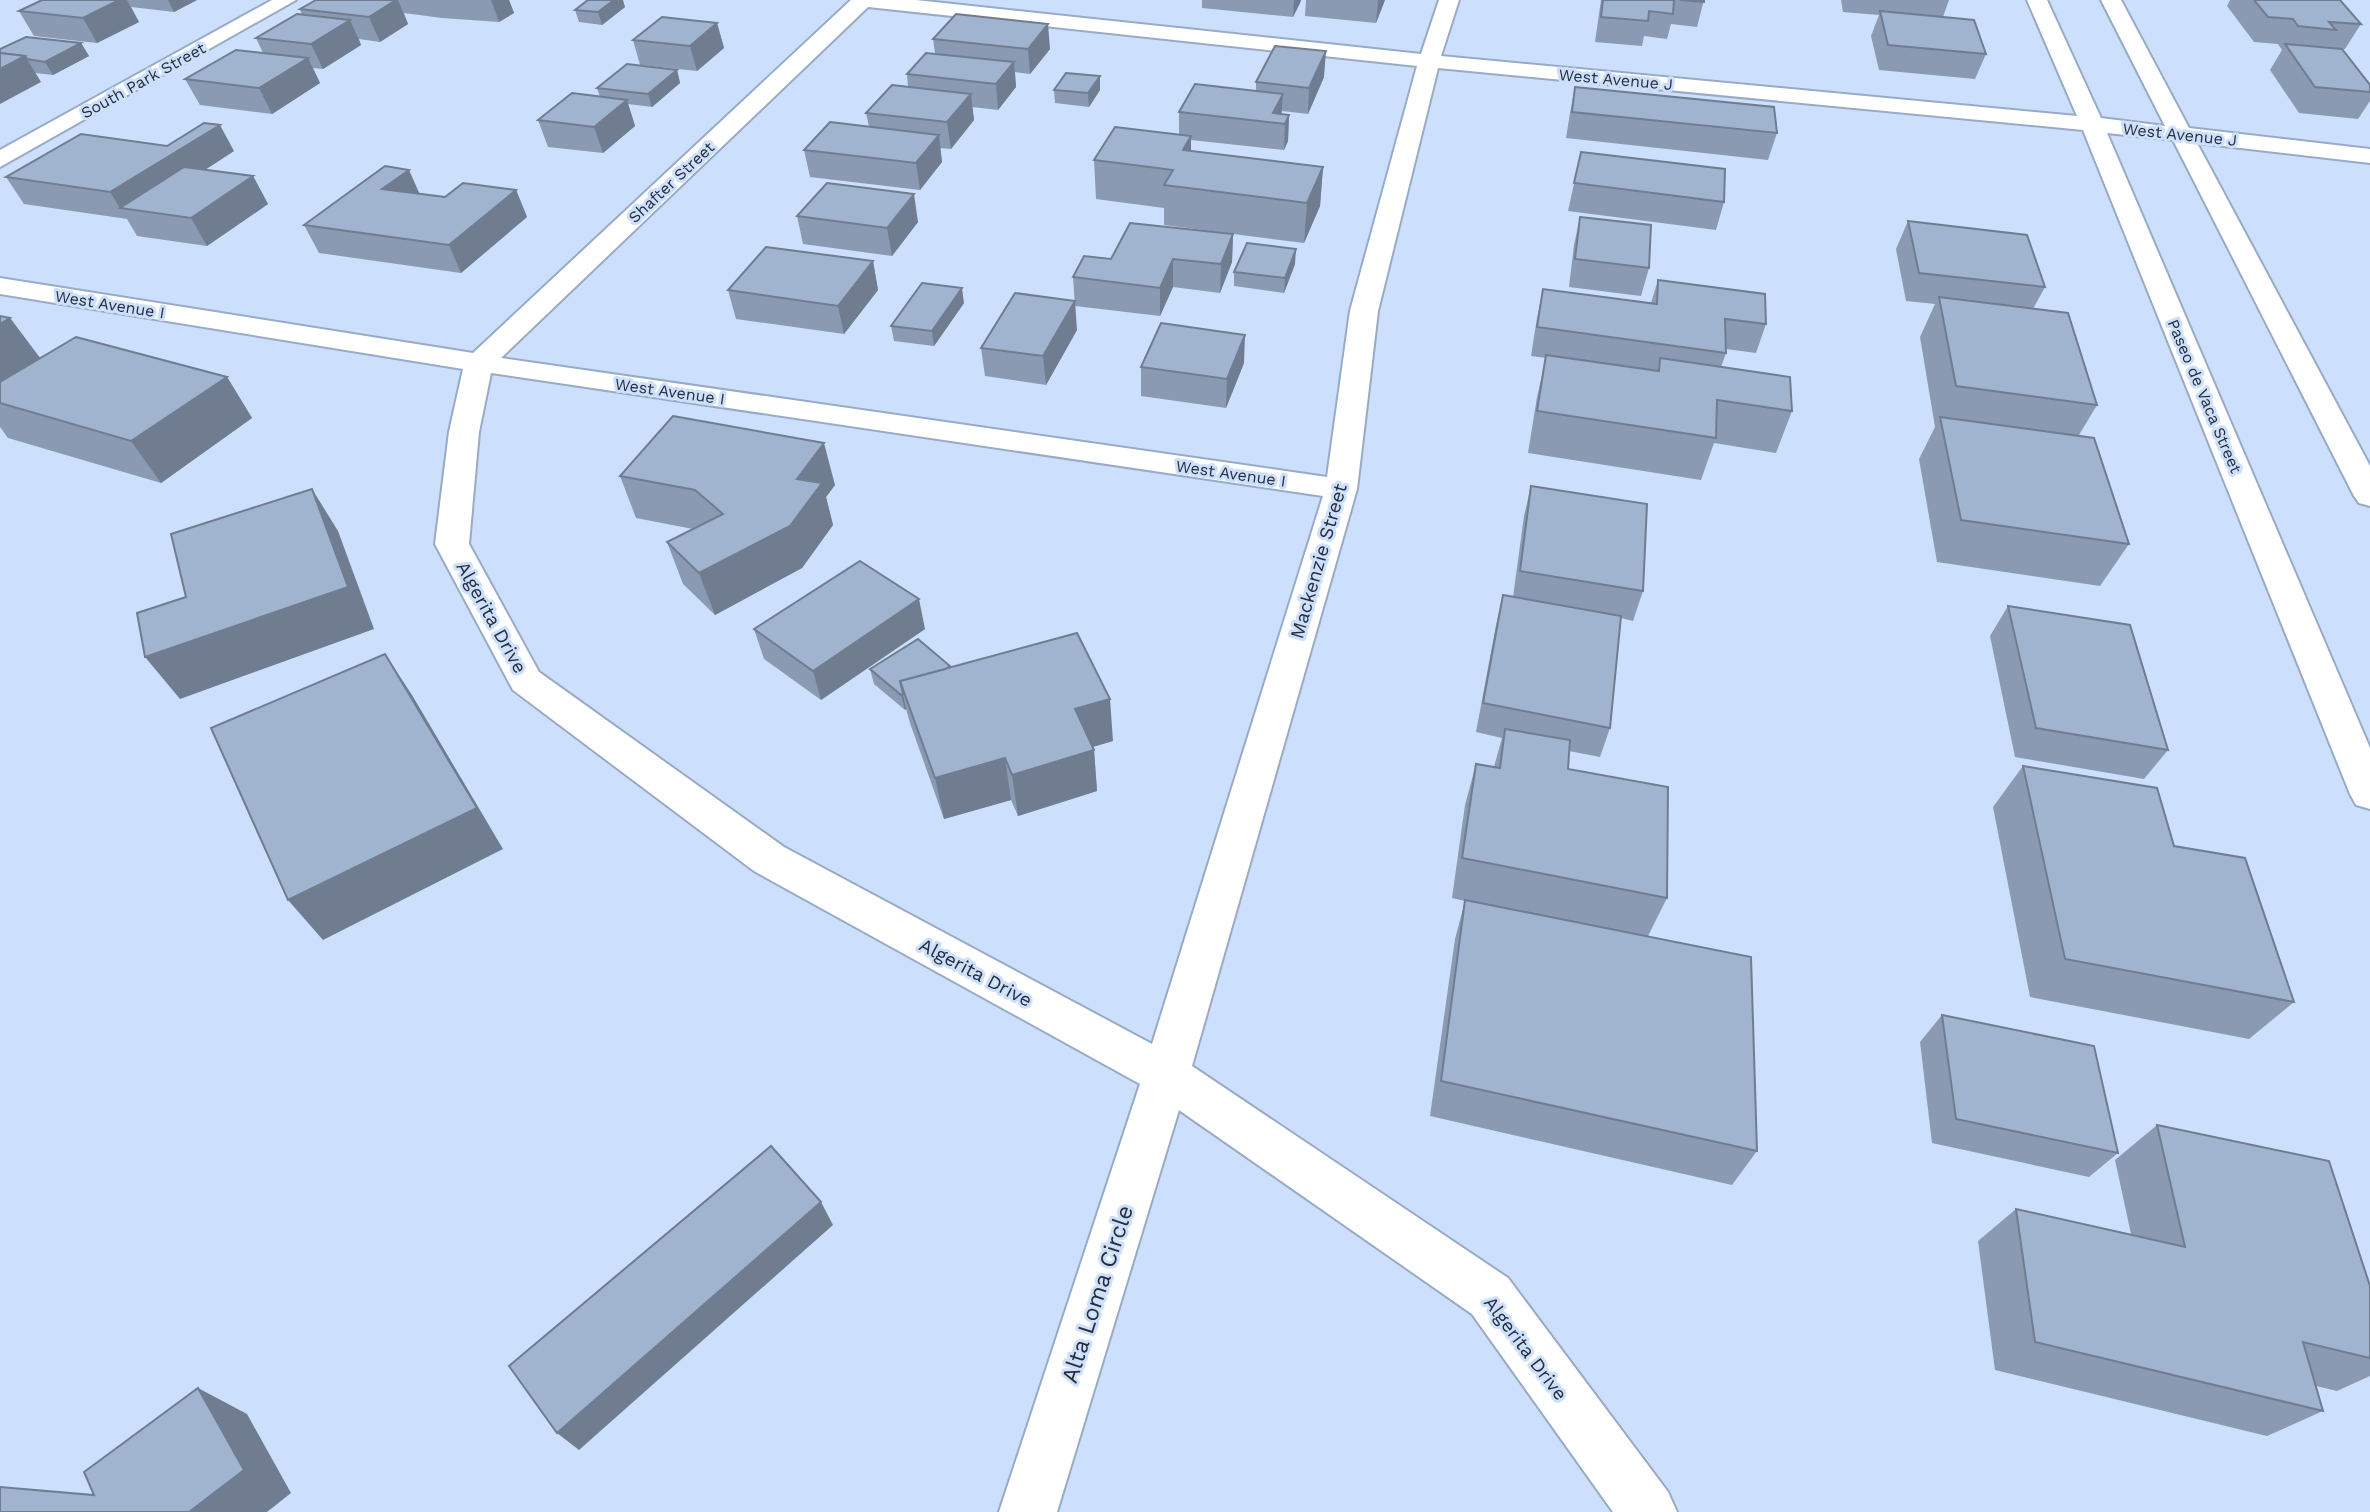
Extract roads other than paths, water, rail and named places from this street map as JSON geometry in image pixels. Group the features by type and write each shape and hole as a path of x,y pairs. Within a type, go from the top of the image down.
{"street":[{"name":"South Park Street","path":"0,160 286,0"},
{"name":"West Avenue J","path":"863,0 1429,61 2092,124 2370,156"},
{"name":"Shafter Street","path":"479,363 863,0"},
{"name":"Mackenzie Street","path":"1166,1075 1341,489 1364,311 1429,61 1449,0"},
{"name":"Paseo de Vaca Street","path":"2037,0 2092,124 2370,794"},
{"path":"2111,0 2370,496"},
{"name":"West Avenue I","path":"0,286 479,363 1341,489"},
{"name":"Algerita Drive","path":"479,363 464,432 452,544 526,681 769,859 1166,1075 1490,1296 1648,1512"},
{"name":"Alta Loma Circle","path":"1028,1512 1166,1075"}]}
